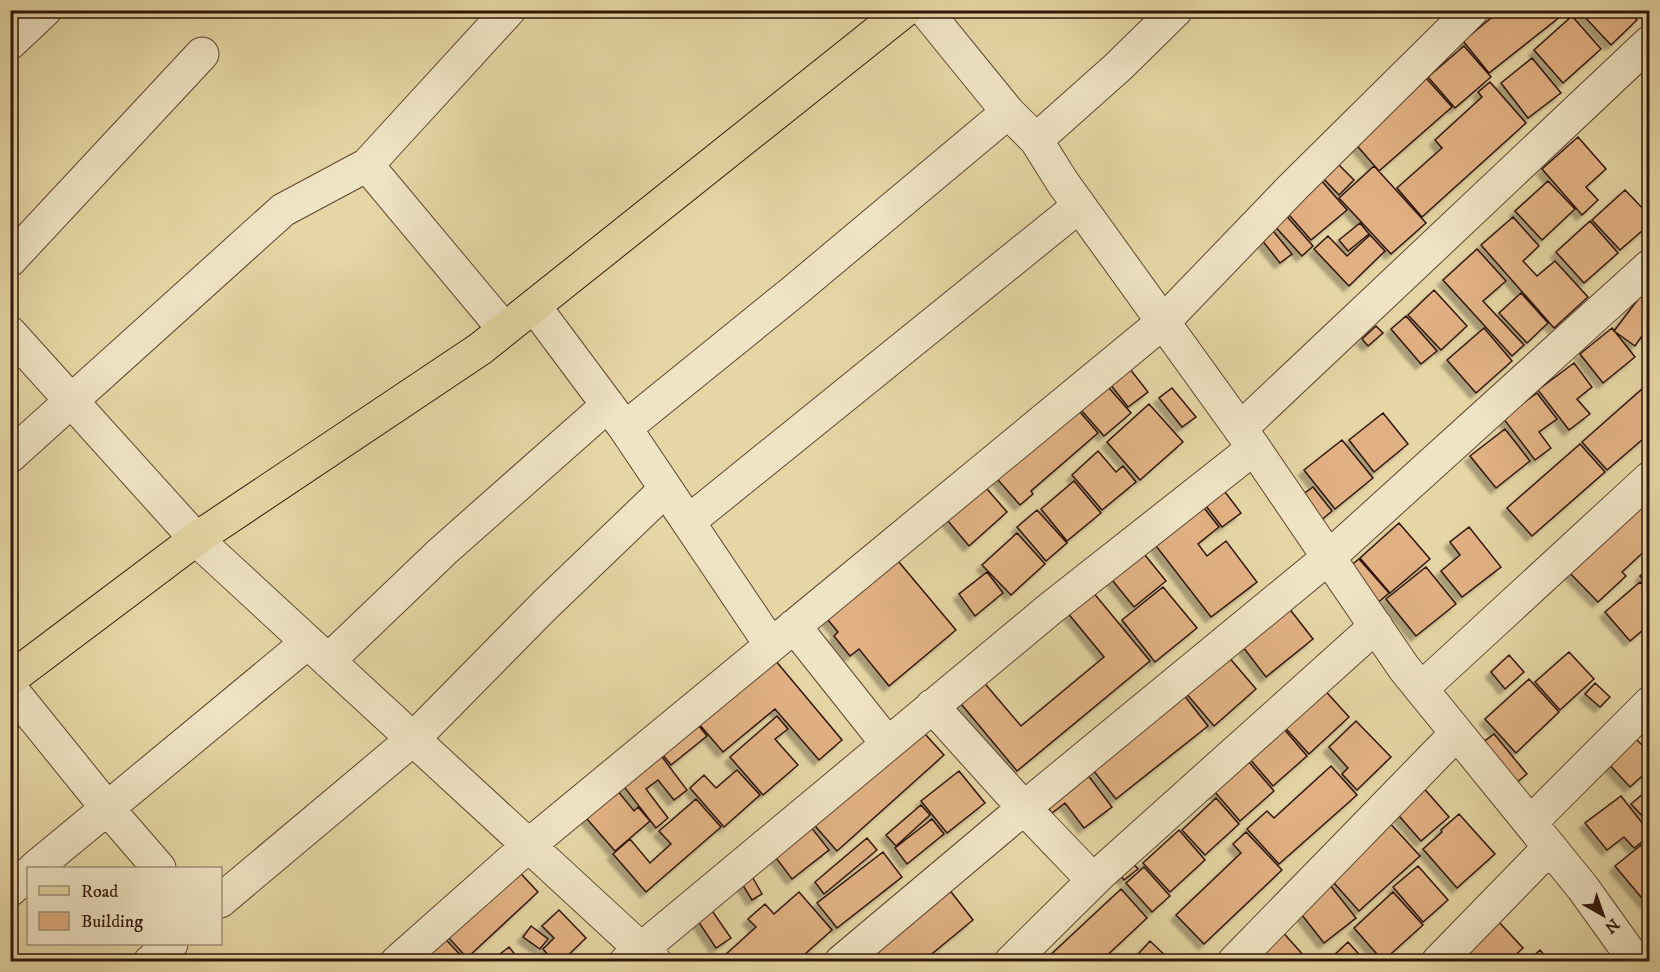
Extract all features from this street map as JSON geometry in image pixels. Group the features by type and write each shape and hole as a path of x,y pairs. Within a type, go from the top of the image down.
{"main road":[{"path":"10,679 196,539 480,349 905,10"}],"street":[{"path":"10,43 45,10"},
{"path":"10,456 283,210 367,165 509,10"},
{"path":"925,10 1008,112 1036,140 1078,206 1247,439 1404,668 1583,888 1636,962"},
{"path":"1036,140 1118,67 1176,10"},
{"path":"397,962 528,845 1162,322 1292,188 1472,10"},
{"path":"10,333 196,539 528,845 641,957 887,743 1052,608 1247,439 1650,42"},
{"path":"10,260 202,54"},
{"path":"36,867 107,808 318,651 616,416 793,292 1008,112"},
{"path":"367,165 504,329"},
{"path":"688,522 1078,206"},
{"path":"841,962 1329,557 1650,266"},
{"path":"534,306 616,416 688,522 783,636 887,743"},
{"path":"1421,689 1650,478"},
{"path":"222,900 413,739 545,605 666,489"},
{"path":"1011,962 1093,880 1376,627"},
{"path":"10,688 158,867"},
{"path":"1438,962 1650,703"},
{"path":"933,706 1024,808 1093,880"},
{"path":"1234,962 1457,733"},
{"path":"10,890 27,875"},
{"path":"150,962 170,945"}],"building":[{"path":"1501,10 1557,10 1561,16 1489,73 1463,41"},
{"path":"1584,10 1628,10 1637,20 1611,45 1581,13"},
{"path":"1572,16 1601,49 1563,83 1534,50"},
{"path":"1464,46 1491,77 1455,108 1428,77"},
{"path":"1532,58 1561,93 1528,118 1501,83"},
{"path":"1426,78 1452,107 1379,171 1353,141"},
{"path":"1490,82 1526,123 1422,217 1397,188 1442,148 1435,140 1482,97 1478,92"},
{"path":"1578,137 1606,169 1586,187 1598,200 1582,215 1542,169"},
{"path":"1335,161 1354,180 1339,195 1320,175"},
{"path":"1374,166 1426,223 1391,254 1339,198"},
{"path":"1319,178 1347,210 1311,240 1283,208"},
{"path":"1548,181 1575,209 1542,240 1515,211"},
{"path":"1625,190 1650,216 1650,224 1620,250 1592,220"},
{"path":"1283,212 1313,246 1302,256 1271,222"},
{"path":"1513,217 1539,246 1523,261 1537,276 1555,261 1588,297 1554,328 1481,245"},
{"path":"1590,221 1618,253 1584,283 1556,252"},
{"path":"1360,223 1369,234 1348,251 1339,240"},
{"path":"1269,226 1292,254 1280,263 1258,235"},
{"path":"1370,235 1385,251 1349,286 1314,249 1328,236 1347,256"},
{"path":"1477,249 1506,281 1483,301 1524,345 1512,356 1443,280"},
{"path":"1434,290 1467,326 1441,350 1408,315"},
{"path":"1521,293 1548,323 1527,343 1499,313"},
{"path":"1642,294 1650,299 1650,337 1644,333 1635,346 1614,331"},
{"path":"1406,316 1437,351 1421,364 1391,329"},
{"path":"1376,326 1383,333 1368,346 1362,339"},
{"path":"1484,328 1512,361 1476,393 1447,360"},
{"path":"1612,328 1635,357 1603,383 1580,354"},
{"path":"1574,363 1592,387 1577,399 1590,414 1569,430 1538,390"},
{"path":"1126,364 1148,392 1128,407 1107,380"},
{"path":"1101,379 1131,413 1104,436 1074,402"},
{"path":"1650,382 1650,433 1607,470 1582,442"},
{"path":"1172,388 1196,417 1182,427 1159,398"},
{"path":"1537,393 1557,419 1539,432 1551,448 1535,460 1503,418"},
{"path":"1073,404 1098,433 1031,491 1033,494 1020,505 992,473"},
{"path":"1149,404 1183,442 1140,480 1107,442"},
{"path":"1383,413 1408,444 1374,472 1349,440"},
{"path":"1505,429 1530,461 1496,488 1470,456"},
{"path":"1342,440 1373,478 1335,509 1304,470"},
{"path":"1580,444 1605,472 1532,536 1507,508"},
{"path":"1098,451 1116,472 1123,466 1136,482 1102,510 1072,475"},
{"path":"1216,480 1241,513 1222,527 1197,494"},
{"path":"1074,481 1101,513 1067,541 1041,509"},
{"path":"981,482 1007,512 969,546 943,515"},
{"path":"1650,484 1650,546 1622,572 1626,576 1598,602 1563,566"},
{"path":"1313,487 1332,511 1318,523 1298,498"},
{"path":"1194,495 1219,527 1198,544 1207,556 1226,541 1257,582 1211,617 1146,533"},
{"path":"1037,510 1067,543 1046,561 1017,527"},
{"path":"1399,523 1430,559 1390,593 1360,558"},
{"path":"1469,527 1501,567 1462,597 1441,571 1460,555 1450,542"},
{"path":"1017,533 1045,564 1011,595 982,565"},
{"path":"1136,544 1166,581 1134,607 1104,570"},
{"path":"893,555 956,630 889,686 859,649 850,656 834,636 838,632 823,614"},
{"path":"1359,559 1389,593 1374,606 1344,571"},
{"path":"1426,567 1456,604 1416,636 1386,599"},
{"path":"1650,567 1650,587 1640,576"},
{"path":"987,572 1003,593 975,616 959,594"},
{"path":"1640,582 1650,593 1650,624 1630,641 1605,612"},
{"path":"1087,585 1150,661 1017,771 957,699 981,679 1021,726 1104,657 1062,606"},
{"path":"1163,587 1197,628 1155,662 1122,620"},
{"path":"1281,598 1313,639 1266,677 1243,647"},
{"path":"1221,648 1256,689 1214,726 1179,685"},
{"path":"1569,652 1594,679 1560,710 1535,682"},
{"path":"770,654 842,740 819,760 775,709 723,752 694,718"},
{"path":"1509,655 1524,672 1505,689 1491,672"},
{"path":"1529,679 1559,712 1516,753 1485,719"},
{"path":"1595,683 1610,697 1600,707 1585,694"},
{"path":"1320,685 1349,717 1309,754 1279,721"},
{"path":"1183,694 1208,726 1116,799 1085,760"},
{"path":"777,716 788,729 775,739 798,765 763,795 730,757"},
{"path":"694,720 707,736 671,765 658,749"},
{"path":"1356,721 1391,757 1357,790 1342,774 1348,768 1329,747"},
{"path":"1278,722 1307,756 1273,786 1243,751"},
{"path":"916,724 944,755 837,851 809,819"},
{"path":"1494,734 1527,774 1511,787 1478,746"},
{"path":"1633,736 1650,753 1650,769 1630,787 1606,761"},
{"path":"656,749 687,790 674,800 658,780 646,789 668,818 656,828 618,779"},
{"path":"1248,761 1274,791 1240,821 1214,791"},
{"path":"1081,766 1112,807 1084,828 1065,803 1052,813 1040,798"},
{"path":"1331,766 1357,795 1279,864 1247,829 1267,811 1274,818"},
{"path":"737,770 760,795 724,827 690,788 704,775 716,788"},
{"path":"959,771 985,803 947,833 921,801"},
{"path":"612,784 634,811 638,807 650,821 615,851 580,811"},
{"path":"1421,785 1449,817 1421,841 1393,809"},
{"path":"1650,788 1650,824 1631,804"},
{"path":"1621,796 1650,836 1634,848 1624,837 1607,850 1585,823"},
{"path":"1216,798 1239,824 1205,855 1182,830"},
{"path":"696,799 721,827 646,892 613,854 630,839 650,863 671,844 659,831"},
{"path":"921,805 930,815 896,846 886,835"},
{"path":"1459,814 1495,854 1457,888 1423,849"},
{"path":"932,819 944,834 907,864 895,848"},
{"path":"1386,819 1420,856 1359,911 1326,874"},
{"path":"807,822 829,850 792,879 770,850"},
{"path":"1179,830 1205,860 1170,892 1143,863"},
{"path":"1246,832 1282,870 1204,944 1176,915 1241,853 1233,844"},
{"path":"867,838 877,850 824,894 815,882"},
{"path":"1650,838 1650,900 1646,903 1615,866"},
{"path":"1122,851 1138,869 1124,880 1109,862"},
{"path":"883,852 902,877 837,928 817,903"},
{"path":"510,862 538,892 467,958 440,928"},
{"path":"1418,866 1448,900 1423,922 1393,887"},
{"path":"1144,867 1170,896 1152,912 1126,883"},
{"path":"750,873 762,894 752,900 739,879"},
{"path":"1326,880 1356,918 1324,943 1294,905"},
{"path":"948,888 973,920 922,962 879,962 870,950"},
{"path":"1121,889 1147,918 1100,962 1047,962 1045,960"},
{"path":"799,892 832,930 796,962 728,962 724,956 756,927 748,919 765,904 774,914"},
{"path":"1393,892 1423,925 1383,961 1354,928"},
{"path":"708,905 731,938 716,948 694,915"},
{"path":"559,910 586,938 561,962 554,962 543,949 554,938 542,926"},
{"path":"1498,921 1523,948 1508,962 1469,962 1463,954"},
{"path":"531,926 548,939 540,949 523,937"},
{"path":"434,927 467,962 397,962"},
{"path":"1279,928 1305,957 1300,962 1245,962"},
{"path":"1150,941 1172,962 1131,962"},
{"path":"1348,942 1366,962 1327,962"},
{"path":"509,947 521,962 490,962"},
{"path":"1540,950 1550,962 1527,962"}]}
